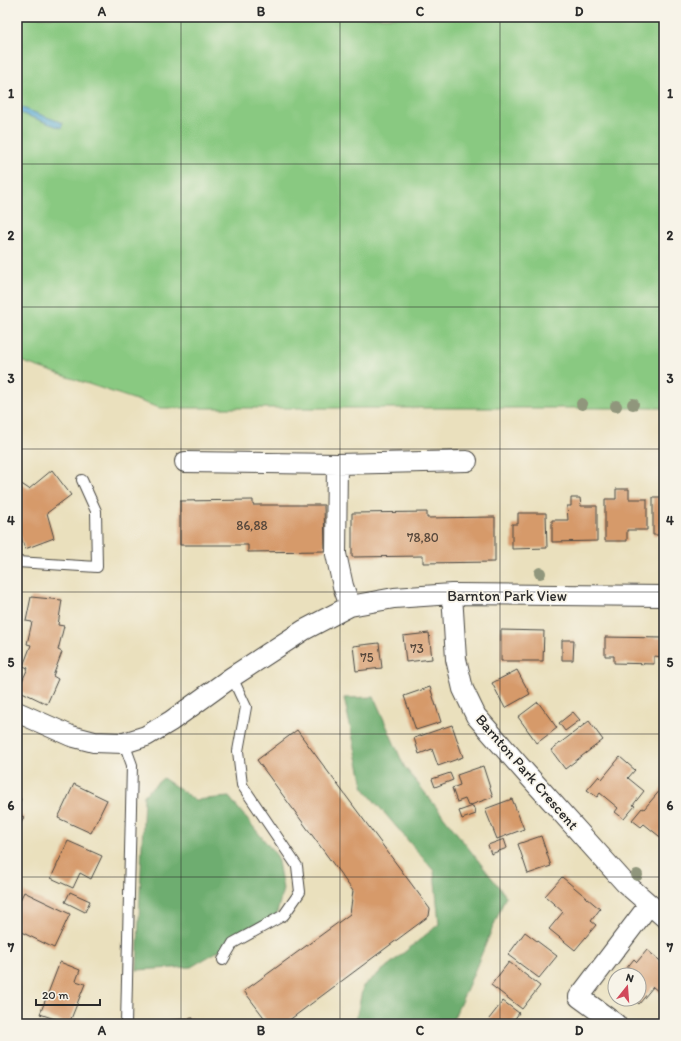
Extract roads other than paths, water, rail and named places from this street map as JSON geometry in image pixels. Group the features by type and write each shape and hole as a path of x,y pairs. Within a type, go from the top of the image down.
{"street":[{"path":"185,462 337,464 467,462"},
{"path":"337,464 336,554 343,586 350,606"},
{"name":"Barnton Park View","path":"17,712 71,736 94,742 124,743 146,736 171,721 232,677 304,630 350,606 394,598 452,594 664,596"},
{"name":"Barnton Park Crescent","path":"452,594 456,660 463,688 476,716 625,883 657,911"},
{"path":"616,1024 574,993 657,911"}],"lane":[{"path":"17,562 97,567 96,510 82,480"},
{"path":"223,960 233,943 284,915 300,892 297,866 242,785 238,751 246,707 232,677"},
{"path":"124,743 132,765 126,1024"}],"water":[{"path":"17,106 63,123 61,128 17,112"}]}
